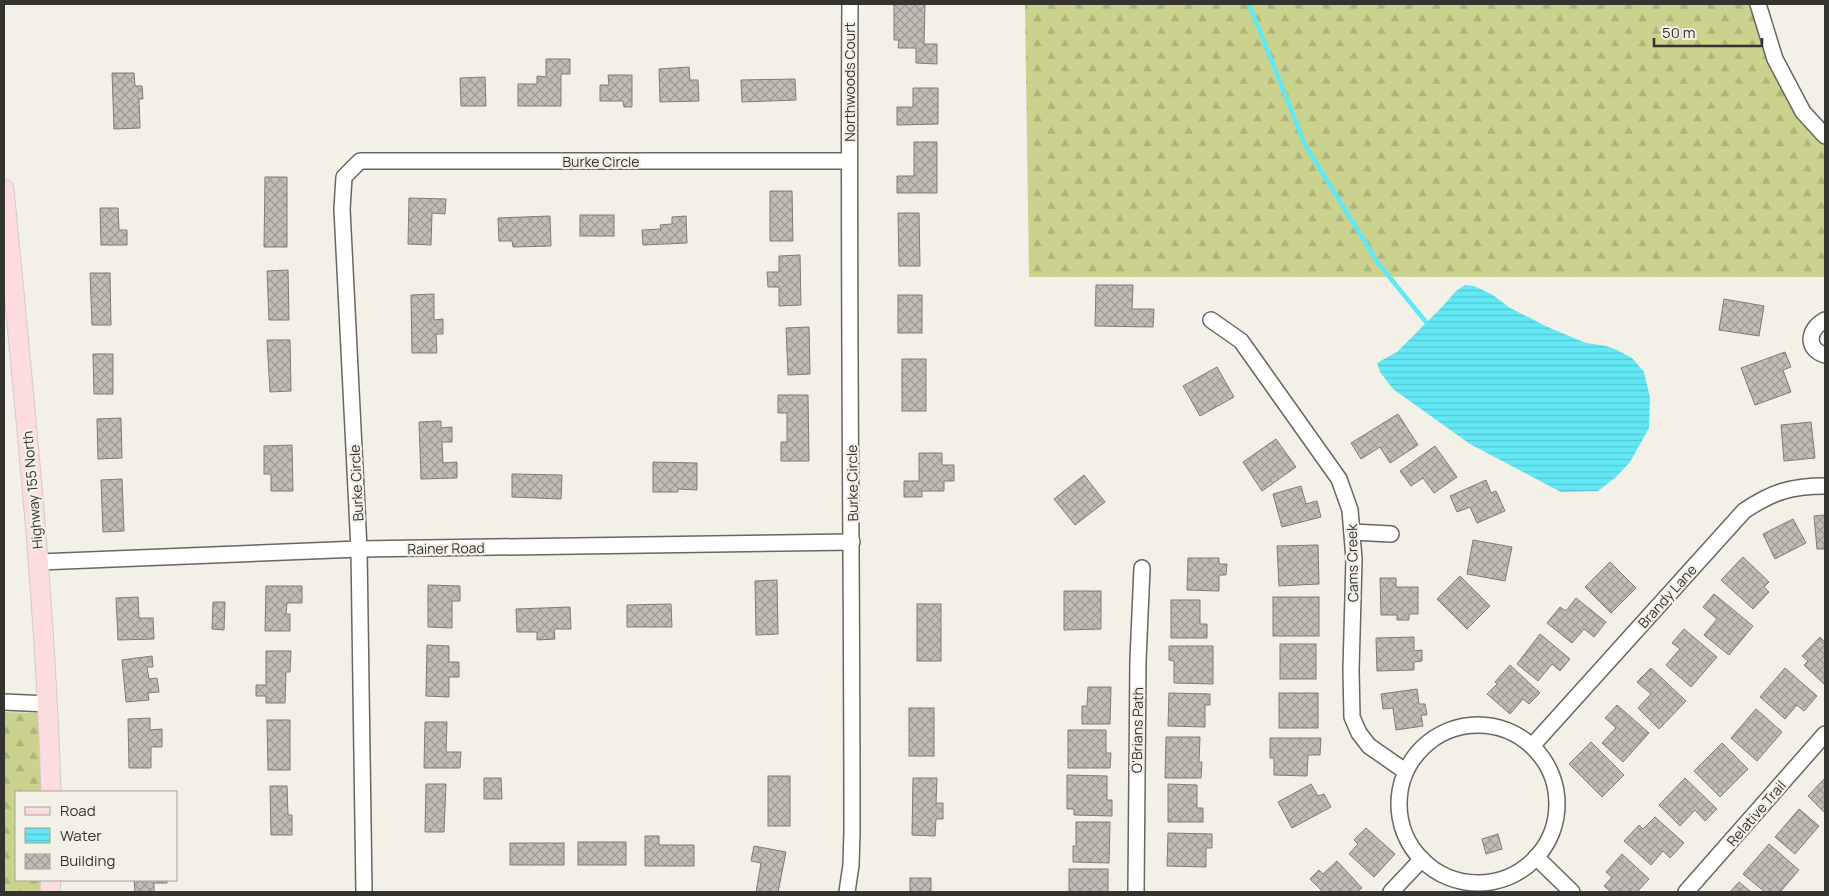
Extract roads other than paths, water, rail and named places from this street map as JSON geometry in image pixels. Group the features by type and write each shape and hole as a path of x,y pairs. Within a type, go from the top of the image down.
{"main road":[{"name":"Highway 155 North","path":"4,189 39,562 48,704 51,791"}],"street":[{"name":"Northwoods Court","path":"849,161 850,4"},
{"path":"1758,4 1775,60 1803,112 1825,136"},
{"name":"Burke Circle","path":"364,892 359,549 342,209 344,177 360,161 849,161 852,832 847,892"},
{"name":"Cams Creek","path":"1211,320 1242,341 1339,479 1350,510 1354,559 1351,670 1352,717 1359,733 1369,746 1405,771"},
{"path":"1825,320 1818,324 1811,337 1817,352 1825,355"},
{"name":"Brandy Lane","path":"1532,746 1744,511 1759,501 1787,489 1825,486"},
{"path":"1352,532 1391,534"},
{"name":"Rainer Road","path":"39,562 359,549 852,542"},
{"name":"O'Brians Path","path":"1136,892 1138,660 1142,568"},
{"path":"4,702 48,704"},
{"path":"1474,724 1491,725 1512,732 1532,746 1548,767 1555,783 1558,798 1557,815 1551,836 1536,857 1528,866 1510,876 1489,882 1454,879 1429,867 1408,843 1398,804 1405,771 1422,747 1462,726 1474,724"},
{"name":"Relative Trail","path":"1686,892 1825,734"},
{"path":"1536,857 1572,892"},
{"path":"1391,892 1422,858"}],"water":[{"path":"1465,285 1474,286 1493,295 1510,308 1550,328 1586,343 1617,350 1632,358 1644,372 1650,398 1649,428 1630,462 1616,477 1598,491 1561,492 1470,444 1393,389 1380,372 1377,363 1397,352 1456,291"}],"waterway":[{"path":"1249,4 1305,145 1378,263 1426,322"}]}
